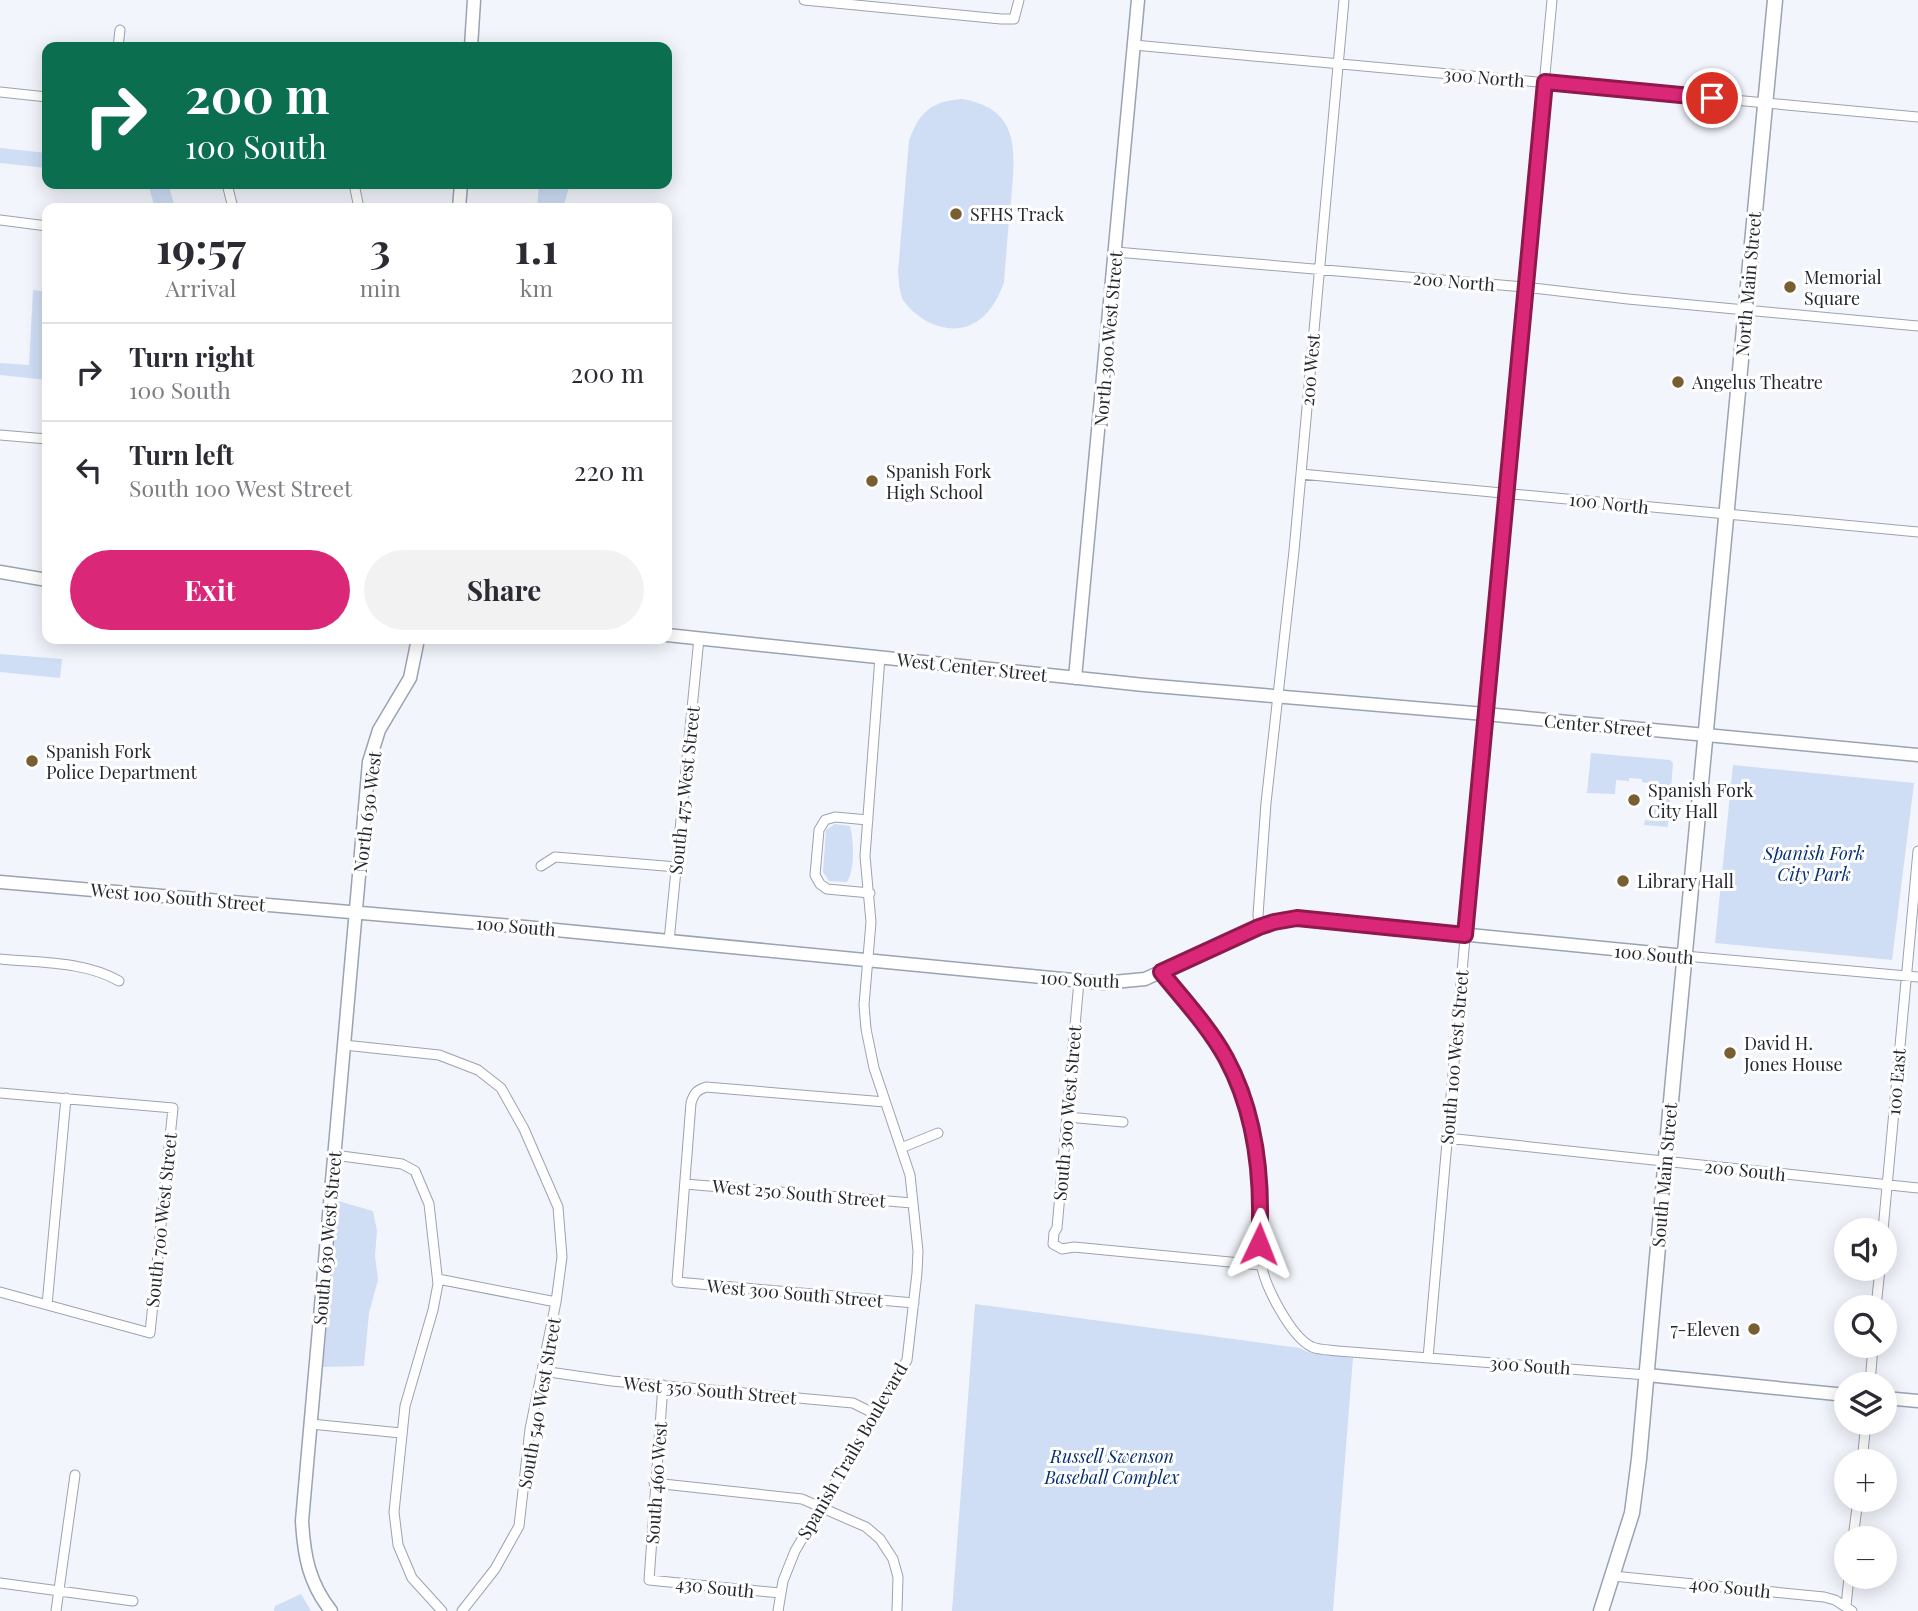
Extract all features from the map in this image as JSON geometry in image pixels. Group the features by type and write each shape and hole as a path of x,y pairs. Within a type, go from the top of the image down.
{"main road":[{"name":"North Main Street","path":"1706,734 1774,0"},
{"name":"South Main Street","path":"1601,1611 1632,1513 1706,734"}],"street":[{"path":"471,42 474,0"},
{"path":"804,0 1014,19 1020,0"},
{"name":"North 300 West Street","path":"1076,678 1138,0"},
{"name":"200 West","path":"1259,927 1258,905 1273,739 1301,474 1343,0"},
{"name":"South 100 West Street","path":"1428,1358 1552,0"},
{"path":"119,42 120,30"},
{"name":"300 North","path":"1133,45 1918,117"},
{"path":"0,92 42,96"},
{"path":"0,220 42,225"},
{"name":"200 North","path":"1116,252 1319,268 1918,326"},
{"path":"0,435 42,439"},
{"name":"100 North","path":"1301,474 1918,532"},
{"path":"0,572 42,579"},
{"name":"West Center Street","path":"672,635 1076,678 1278,696"},
{"name":"South 475 West Street","path":"669,941 699,638"},
{"name":"North 630 West","path":"356,912 369,762 379,730 410,678 417,644"},
{"name":"Spanish Trails Boulevard","path":"778,1611 780,1593 795,1551 907,1360 914,1303 918,1251 910,1175 874,1068 864,1005 871,922 865,856 880,657"},
{"name":"Center Street","path":"1278,696 1918,755"},
{"path":"868,820 835,817 825,820 819,830 815,875 827,889 870,893"},
{"name":"100 East","path":"1884,1218 1918,851"},
{"path":"541,866 555,857 677,867"},
{"name":"West 100 South Street","path":"0,882 356,912"},
{"name":"100 South","path":"356,912 1103,983 1144,979 1274,922 1317,919 1918,977"},
{"name":"South 630 West Street","path":"331,1611 312,1581 306,1564 302,1521 356,912"},
{"path":"0,959 86,967 102,971 119,981"},
{"path":"1161,972 1226,1058 1246,1105 1258,1159 1261,1265"},
{"name":"South 300 West Street","path":"1079,981 1057,1228 1053,1244 1062,1249 1074,1247 1261,1265"},
{"name":"South 540 West Street","path":"344,1045 439,1055 478,1070 501,1088 524,1129 558,1206 562,1257 556,1302 530,1429 519,1526 495,1569 462,1611"},
{"path":"685,1184 691,1103 693,1095 699,1089 706,1087 886,1102"},
{"path":"0,1093 66,1098 47,1305 0,1292"},
{"name":"South 700 West Street","path":"47,1305 150,1333 173,1108 66,1098"},
{"path":"1067,1117 1123,1122"},
{"path":"901,1149 938,1133"},
{"name":"200 South","path":"1447,1138 1918,1188"},
{"path":"334,1155 402,1164 415,1171 429,1204 438,1279 433,1310 405,1406 394,1512 398,1545 411,1578 442,1611"},
{"name":"West 250 South Street","path":"685,1184 912,1203"},
{"name":"West 300 South Street","path":"685,1184 677,1282 914,1303"},
{"name":"300 South","path":"1261,1265 1267,1284 1289,1322 1312,1348 1647,1375 1834,1394"},
{"path":"438,1279 556,1302"},
{"name":"West 350 South Street","path":"542,1371 853,1403 875,1414"},
{"name":"South 460 West","path":"649,1580 663,1385"},
{"path":"1897,1399 1918,1401"},
{"path":"312,1424 401,1433"},
{"path":"56,1611 75,1475"},
{"path":"654,1483 802,1499 866,1527 880,1539 893,1559 898,1577 897,1611"},
{"name":"400 South","path":"1613,1576 1824,1597 1849,1608"},
{"name":"430 South","path":"649,1580 780,1593"},
{"path":"0,1583 133,1601"},
{"path":"1849,1589 1849,1608"}],"green space":[{"name":"SFHS Track","path":"962,99 981,104 996,112 1005,123 1013,150 1013,166 1004,282 999,295 985,315 966,327 954,328 928,322 905,303 899,286 898,272 909,141 917,122 928,110 942,102"},
{"path":"0,148 42,152 42,167 0,163"},
{"path":"149,189 170,189 174,203 154,203"},
{"path":"539,189 569,189 564,203 537,203"},
{"path":"33,290 42,291 42,379 0,375 0,363 29,365"},
{"path":"0,654 62,659 60,678 0,672"},
{"path":"1591,753 1670,760 1673,763 1670,803 1656,802 1653,797 1654,784 1642,782 1642,779 1616,780 1615,794 1587,793"},
{"name":"Spanish Fork City Park","path":"1733,765 1914,783 1892,960 1715,943"},
{"path":"1656,805 1669,806 1668,827 1644,825 1645,820 1651,821 1652,808"},
{"path":"835,824 850,826 853,863 847,882 829,881 823,872 826,830"},
{"path":"338,1201 373,1211 377,1231 375,1256 378,1280 369,1313 364,1366 322,1367"},
{"name":"Russell Swenson Baseball Complex","path":"975,1304 1300,1348 1307,1352 1353,1358 1333,1611 952,1611"},
{"path":"301,1594 311,1611 274,1611 275,1606"}],"place":[{"name":"SFHS Track","path":"956,214"},
{"name":"Memorial Square","path":"1790,287"},
{"name":"Angelus Theatre","path":"1678,382"},
{"name":"Spanish Fork High School","path":"872,481"},
{"name":"Spanish Fork Police Department","path":"32,761"},
{"name":"Spanish Fork City Hall","path":"1634,800"},
{"name":"Library Hall","path":"1623,881"},
{"name":"David H. Jones House","path":"1730,1053"},
{"name":"7-Eleven","path":"1754,1329"}],"route":[{"path":"1259,1244 1261,1189 1254,1136 1246,1105 1226,1058 1161,972 1259,927 1297,918 1465,935 1545,82 1712,98"}]}
